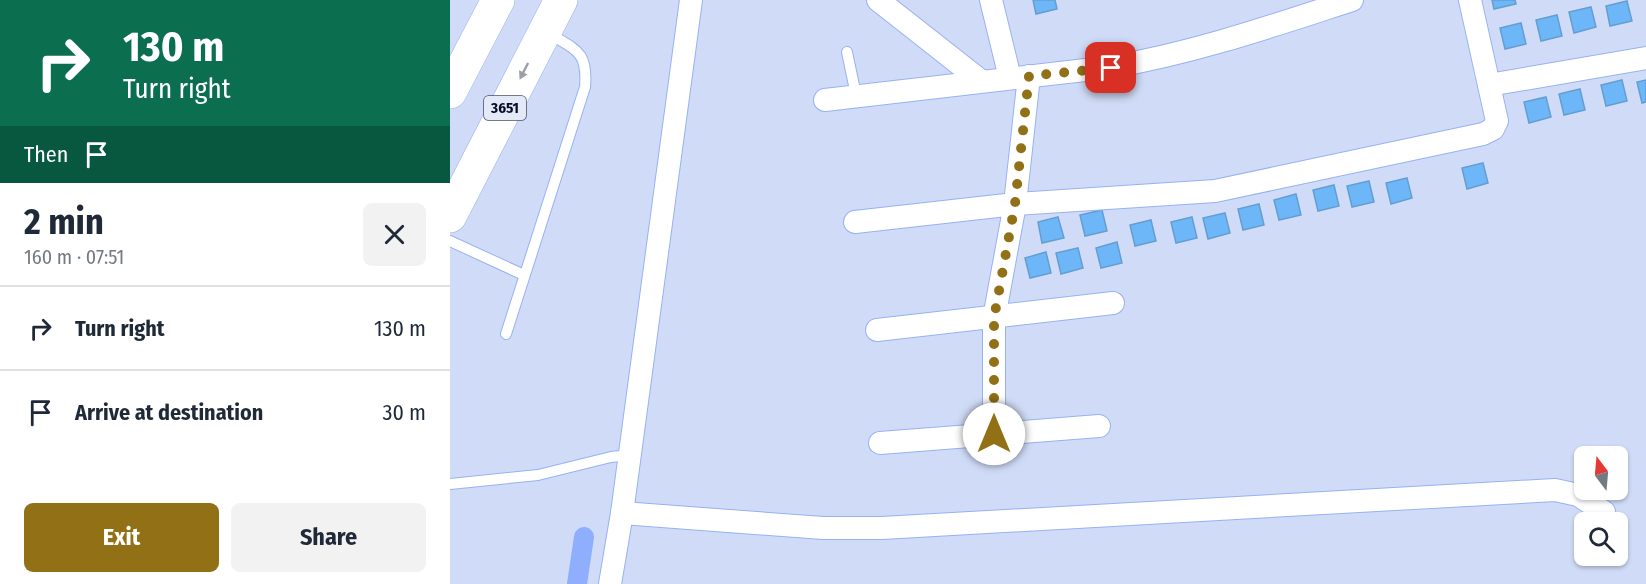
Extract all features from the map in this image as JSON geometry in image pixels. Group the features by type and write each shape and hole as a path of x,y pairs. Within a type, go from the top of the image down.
{"main road":[{"path":"450,92 498,0"},
{"name":"3651","path":"450,216 561,0"}],"street":[{"path":"610,584 630,456 691,0"},
{"path":"878,0 981,81"},
{"path":"991,0 1020,77 1015,204 994,318 994,434"},
{"path":"825,100 1153,60 1205,48 1352,0"},
{"path":"855,222 1015,204 1215,191 1483,134 1493,129 1497,121 1470,0"},
{"path":"1489,85 1646,58"},
{"path":"877,330 1113,303"},
{"path":"880,443 1099,426"},
{"path":"622,513 823,528 882,528 1555,490 1578,495 1604,512"}],"lane":[{"path":"506,334 585,87 587,67 580,52 545,31"},
{"path":"847,52 856,95"},
{"path":"450,241 524,275"},
{"path":"450,484 538,475 611,457 630,456"}],"building":[{"path":"1033,0 1055,0 1057,9 1036,14"},
{"path":"1492,0 1515,0 1516,4 1494,9"},
{"path":"1627,1 1632,21 1610,26 1606,6"},
{"path":"1591,7 1596,27 1574,33 1569,12"},
{"path":"1557,15 1562,36 1541,41 1536,20"},
{"path":"1521,23 1526,44 1505,49 1500,28"},
{"path":"1622,80 1627,101 1606,106 1601,85"},
{"path":"1646,80 1646,102 1642,103 1637,82"},
{"path":"1580,89 1585,110 1564,115 1559,94"},
{"path":"1546,97 1551,117 1529,123 1524,102"},
{"path":"1483,163 1488,183 1467,189 1462,168"},
{"path":"1407,178 1412,198 1391,204 1386,183"},
{"path":"1369,181 1374,202 1352,207 1347,186"},
{"path":"1334,185 1339,206 1318,211 1313,190"},
{"path":"1296,194 1301,215 1279,220 1274,200"},
{"path":"1259,204 1264,225 1243,230 1238,209"},
{"path":"1102,210 1107,231 1085,236 1080,215"},
{"path":"1225,213 1230,233 1208,239 1203,218"},
{"path":"1058,217 1064,238 1042,243 1038,222"},
{"path":"1192,217 1197,238 1176,243 1171,222"},
{"path":"1151,220 1156,241 1135,246 1130,225"},
{"path":"1117,242 1122,263 1101,268 1096,248"},
{"path":"1078,248 1083,268 1061,274 1056,253"},
{"path":"1046,252 1051,273 1030,278 1025,258"}],"waterway":[{"path":"577,584 584,537"}],"route":[{"path":"994,434 994,318 1015,204 1029,76 1111,68"}]}
